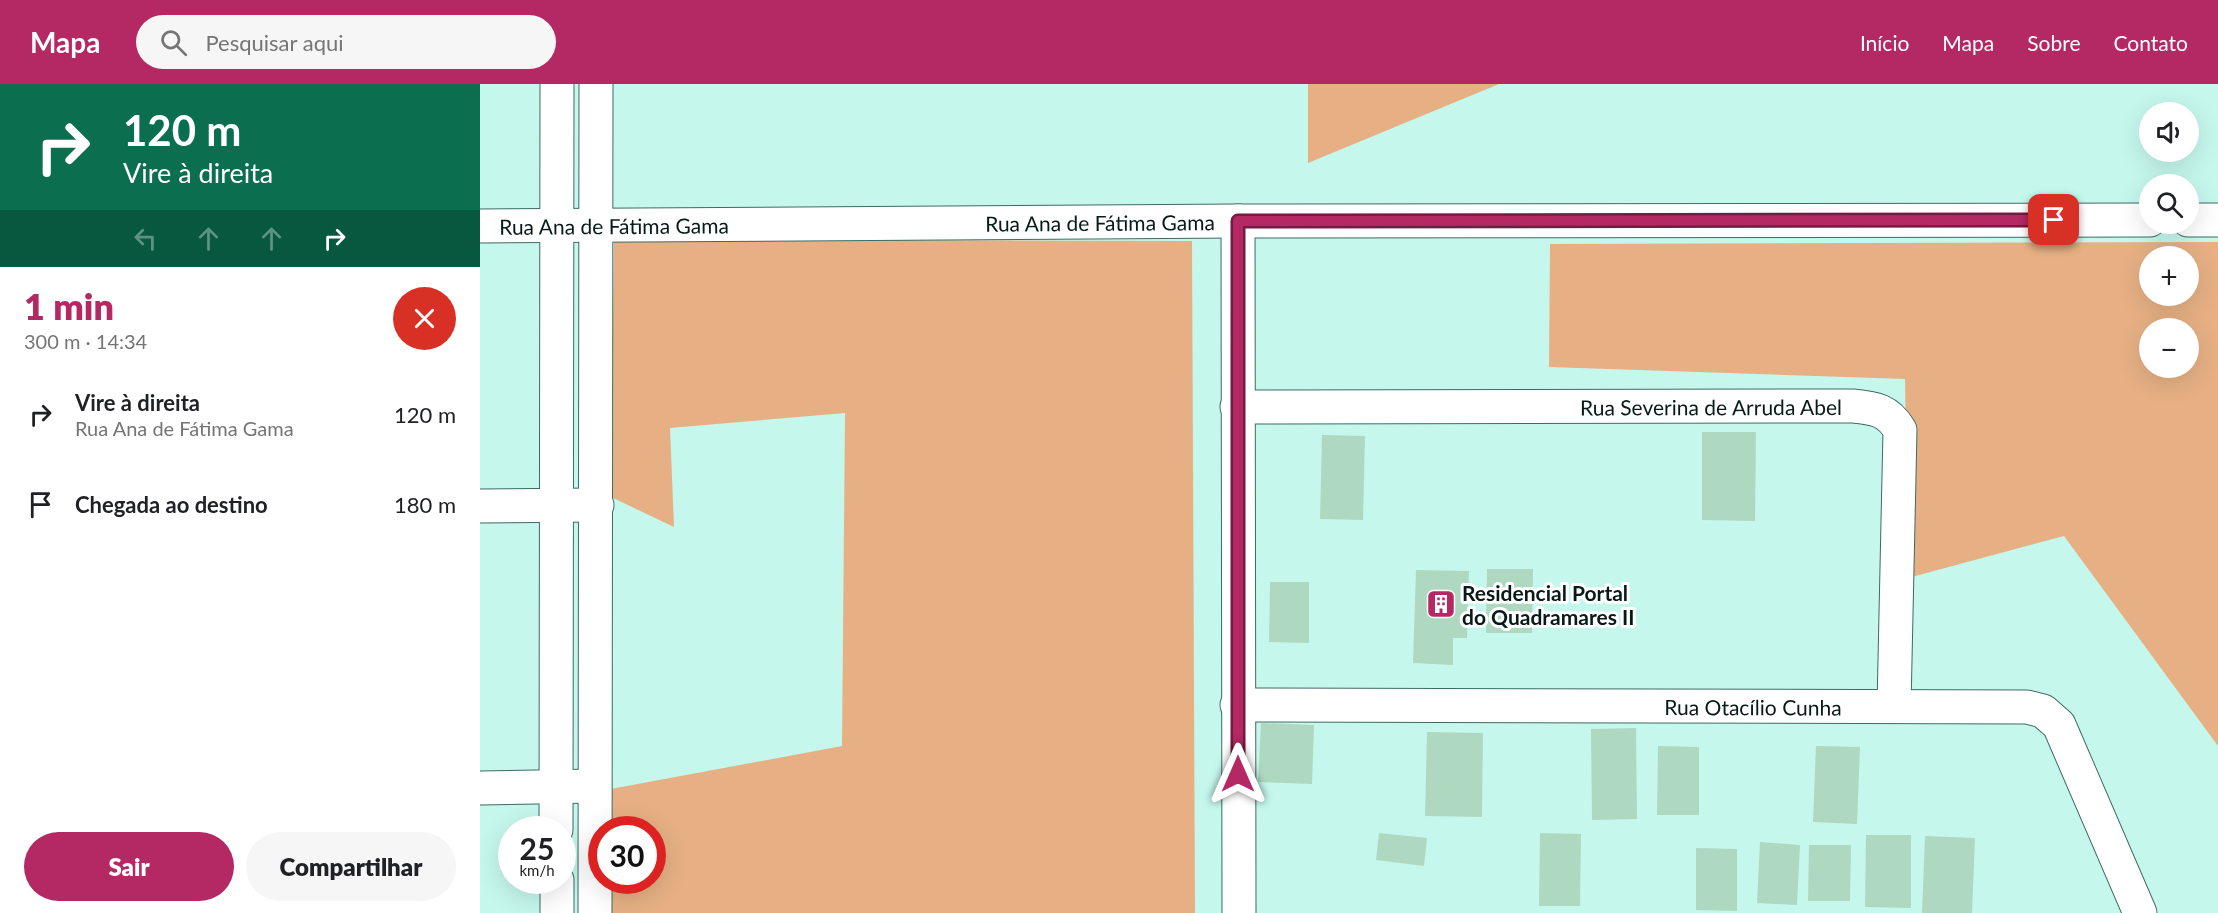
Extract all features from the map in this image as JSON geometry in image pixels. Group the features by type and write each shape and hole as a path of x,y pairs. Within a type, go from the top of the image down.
{"street":[{"path":"556,84 556,816"},
{"path":"595,913 596,84"},
{"name":"Rua Ana de Fátima Gama","path":"480,226 1238,221 2139,220"},
{"path":"2199,220 2218,220"},
{"path":"1238,221 1239,913"},
{"name":"Rua Severina de Arruda Abel","path":"1237,407 1853,406 1883,411 1893,418 1900,430 1894,706"},
{"path":"480,506 597,505"},
{"name":"Rua Otacílio Cunha","path":"1237,705 1894,706 2027,708 2043,711 2059,725 2140,913"},
{"path":"480,788 594,786"},
{"path":"557,894 557,913"}],"shaded area":[{"path":"1308,84 1499,84 1308,163"},
{"path":"614,239 1192,241 1195,913 599,913 599,894 666,894 666,816 600,816 600,791 842,746 845,413 670,428 674,527 611,497"},
{"path":"2218,242 2218,746 2064,536 1908,578 1905,379 1549,367 1550,244"}],"building":[{"path":"1702,432 1756,432 1755,521 1702,520"},
{"path":"1322,435 1365,436 1363,520 1320,519"},
{"path":"1487,569 1533,569 1532,633 1486,633"},
{"name":"Residencial Portal do Quadramares II","path":"1416,570 1469,571 1467,638 1453,638 1453,665 1413,663"},
{"path":"1270,582 1309,582 1309,643 1269,642"},
{"path":"1261,723 1314,725 1312,784 1258,782"},
{"path":"1636,728 1637,819 1592,820 1591,729"},
{"path":"1427,732 1483,733 1482,817 1425,816"},
{"path":"1658,746 1699,747 1699,815 1657,815"},
{"path":"1816,746 1860,747 1857,824 1813,822"},
{"path":"1379,833 1427,838 1424,866 1376,860"},
{"path":"1540,833 1581,834 1580,906 1539,906"},
{"path":"1866,835 1911,835 1911,908 1865,907"},
{"path":"1925,836 1975,838 1972,913 1922,913"},
{"path":"1760,842 1800,845 1797,905 1757,903"},
{"path":"1809,845 1851,845 1850,901 1808,901"},
{"path":"1696,848 1737,849 1737,911 1696,910"}],"place":[{"name":"Residencial Portal do Quadramares II","path":"1441,604"}],"route":[{"path":"1238,774 1238,221 2054,220"}]}
